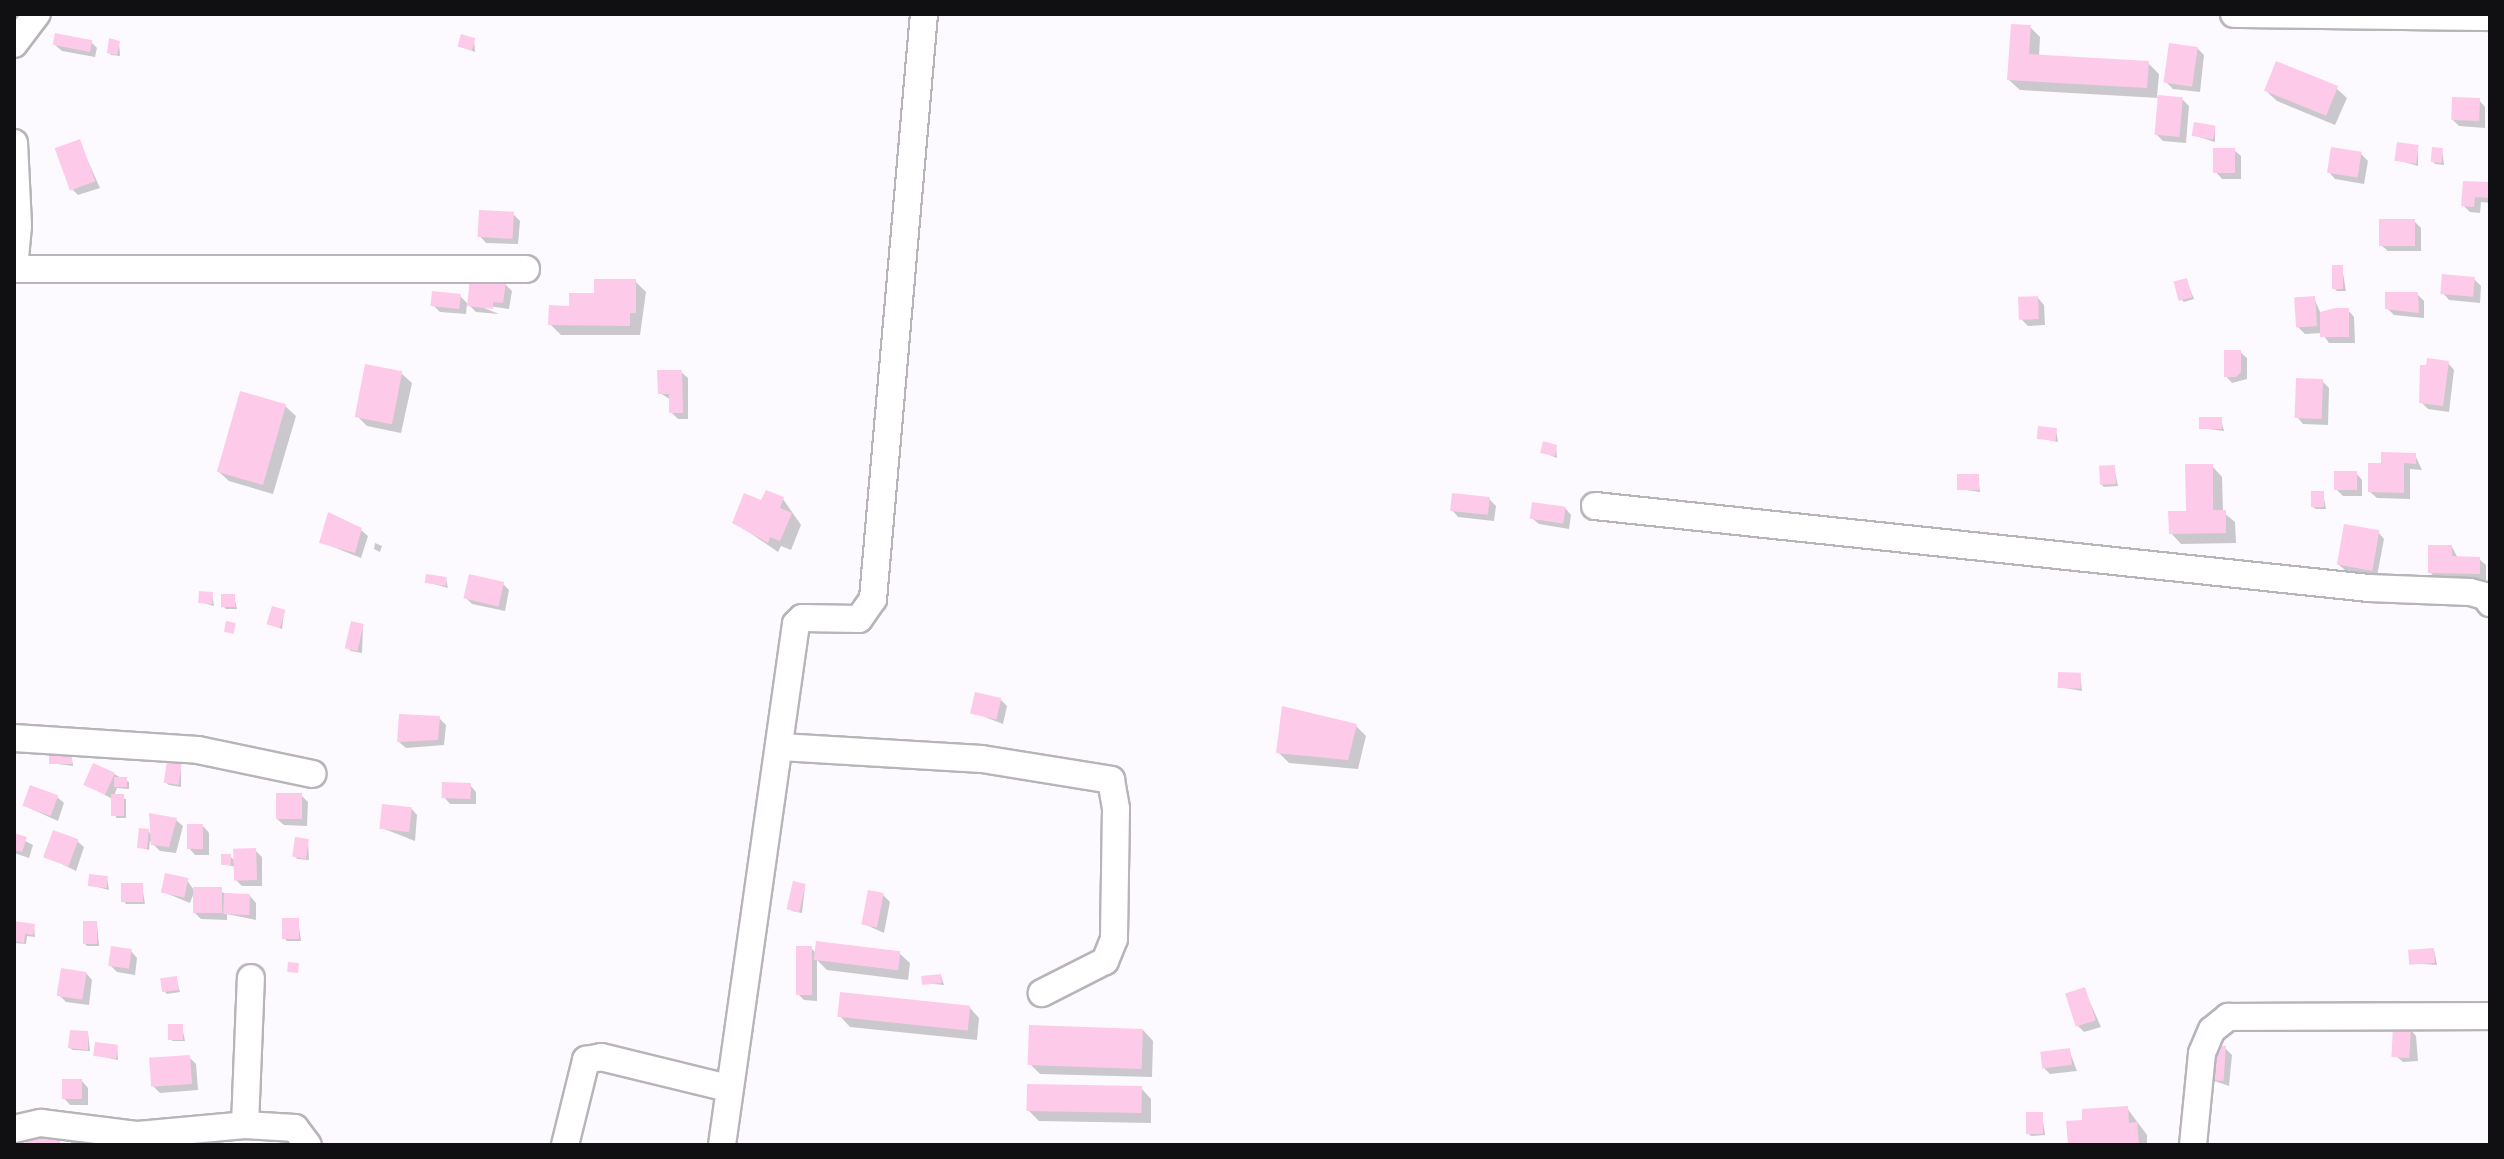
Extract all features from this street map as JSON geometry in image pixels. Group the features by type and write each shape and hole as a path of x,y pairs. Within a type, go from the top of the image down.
{"street":[{"path":"14,44 37,14"},
{"path":"722,1145 728,1088 781,747 796,624 802,618 859,619 873,599 924,14"},
{"path":"2234,14 2490,17"},
{"path":"14,143 18,226 14,268 526,269"},
{"path":"1595,506 2369,588 2470,592 2485,596 2490,603"},
{"path":"14,738 198,750 313,774"},
{"path":"781,747 982,759 1111,780 1116,809 1114,939 1105,961 1042,993"},
{"path":"245,1125 251,978"},
{"path":"2193,1145 2202,1053 2212,1030 2228,1017 2490,1016"},
{"path":"565,1145 586,1060 601,1057 728,1088"},
{"path":"14,1129 41,1123 138,1135 245,1125 295,1128 308,1145"}],"building":[{"path":"2011,24 2031,25 2029,54 2149,61 2147,88 2007,80"},
{"path":"55,33 92,40 90,52 53,45"},
{"path":"461,34 475,38 472,51 457,46"},
{"path":"109,38 120,41 117,55 107,53"},
{"path":"2169,43 2198,47 2192,87 2163,83"},
{"path":"2276,61 2338,86 2326,116 2264,91"},
{"path":"2158,95 2183,97 2179,137 2155,135"},
{"path":"2452,97 2480,98 2479,121 2451,120"},
{"path":"2194,122 2216,126 2213,140 2192,136"},
{"path":"80,139 95,181 70,191 55,148"},
{"path":"2397,142 2419,145 2416,164 2394,161"},
{"path":"2331,147 2362,152 2358,178 2327,173"},
{"path":"2432,147 2443,148 2442,163 2431,162"},
{"path":"2213,148 2235,148 2235,173 2213,173"},
{"path":"2463,181 2490,182 2490,198 2475,197 2474,207 2461,206"},
{"path":"479,210 514,212 513,239 478,237"},
{"path":"2379,219 2415,219 2415,246 2379,246"},
{"path":"2332,265 2343,265 2343,289 2332,289"},
{"path":"2442,274 2475,277 2473,297 2440,294"},
{"path":"470,278 506,282 503,303 493,302 493,309 467,306"},
{"path":"2187,278 2192,297 2179,301 2173,282"},
{"path":"594,279 636,279 636,313 630,313 630,326 548,325 549,305 569,306 569,293 594,293"},
{"path":"432,291 461,294 459,309 430,306"},
{"path":"2385,292 2418,292 2419,313 2385,309"},
{"path":"2038,296 2039,319 2019,320 2018,297"},
{"path":"2315,296 2317,326 2296,327 2294,297"},
{"path":"2349,308 2349,337 2320,337 2320,312"},
{"path":"2224,350 2241,350 2241,372 2236,377 2224,377"},
{"path":"2427,358 2449,361 2443,406 2419,403 2420,365 2426,365"},
{"path":"365,364 402,371 392,424 355,417"},
{"path":"657,370 682,370 683,413 669,413 669,394 658,394"},
{"path":"2296,378 2323,379 2322,419 2295,418"},
{"path":"240,391 286,404 263,485 217,472"},
{"path":"2199,417 2222,417 2222,429 2199,429"},
{"path":"2038,426 2057,428 2056,441 2037,439"},
{"path":"1543,441 1557,445 1555,456 1540,453"},
{"path":"2381,452 2416,453 2416,464 2404,463 2404,493 2368,492 2368,463 2381,463"},
{"path":"2185,464 2213,464 2213,510 2226,510 2226,533 2169,534 2168,511 2186,511"},
{"path":"2115,465 2116,484 2100,485 2099,466"},
{"path":"2334,471 2357,471 2357,490 2334,490"},
{"path":"1957,474 1979,474 1979,490 1957,490"},
{"path":"766,490 784,497 780,508 792,513 780,541 770,537 768,543 732,523 744,493 761,500"},
{"path":"2311,491 2324,491 2324,507 2311,507"},
{"path":"1452,493 1490,497 1488,515 1450,511"},
{"path":"1532,502 1566,507 1563,524 1530,519"},
{"path":"328,512 362,528 355,553 319,543"},
{"path":"2344,524 2379,530 2372,571 2337,564"},
{"path":"2428,545 2452,545 2452,556 2480,557 2480,574 2428,573"},
{"path":"426,574 447,577 446,586 425,583"},
{"path":"469,574 504,582 498,606 463,598"},
{"path":"199,591 213,592 212,604 198,603"},
{"path":"221,594 235,594 235,607 221,607"},
{"path":"272,606 285,610 280,628 266,624"},
{"path":"226,621 236,623 234,634 224,632"},
{"path":"351,621 364,624 357,651 345,648"},
{"path":"2058,672 2081,673 2080,689 2057,688"},
{"path":"975,692 1001,698 996,720 970,713"},
{"path":"1282,706 1357,724 1348,760 1276,753"},
{"path":"399,714 440,716 438,740 397,742"},
{"path":"49,750 72,750 72,764 49,764"},
{"path":"167,760 182,762 179,785 164,783"},
{"path":"93,763 115,773 105,795 83,785"},
{"path":"114,777 127,777 127,787 114,787"},
{"path":"442,782 471,783 470,799 441,798"},
{"path":"30,785 58,795 51,816 22,806"},
{"path":"276,793 302,793 302,819 276,819"},
{"path":"111,794 124,794 124,816 111,816"},
{"path":"382,804 412,807 409,832 379,829"},
{"path":"149,813 177,818 169,847 151,845"},
{"path":"187,824 203,824 203,849 187,849"},
{"path":"139,828 149,829 147,849 137,848"},
{"path":"53,830 78,839 68,866 43,857"},
{"path":"14,833 27,837 22,852 14,850"},
{"path":"295,837 309,839 306,859 292,857"},
{"path":"256,848 257,880 234,881 233,849"},
{"path":"221,854 231,854 231,865 221,865"},
{"path":"165,873 188,878 184,898 161,893"},
{"path":"89,874 108,876 107,888 88,886"},
{"path":"793,881 806,884 799,912 786,909"},
{"path":"121,883 143,883 143,902 121,902"},
{"path":"193,887 222,887 222,913 193,913"},
{"path":"868,890 884,893 877,927 861,924"},
{"path":"224,893 250,894 249,915 223,914"},
{"path":"282,918 299,918 299,939 282,939"},
{"path":"14,921 35,924 33,935 25,934 24,943 14,941"},
{"path":"83,921 97,921 97,944 83,944"},
{"path":"816,941 900,951 898,970 814,960"},
{"path":"111,946 132,949 129,969 108,966"},
{"path":"796,946 812,946 812,995 796,995"},
{"path":"2434,948 2435,963 2409,965 2408,950"},
{"path":"288,962 299,963 298,973 287,972"},
{"path":"61,968 87,972 82,1000 57,996"},
{"path":"941,974 942,983 922,985 921,976"},
{"path":"177,976 179,990 162,992 160,978"},
{"path":"2085,987 2096,1020 2076,1027 2065,993"},
{"path":"840,992 970,1006 968,1031 837,1017"},
{"path":"168,1024 183,1024 183,1040 168,1040"},
{"path":"1029,1025 1143,1029 1142,1069 1028,1065"},
{"path":"2393,1026 2411,1027 2409,1058 2391,1057"},
{"path":"70,1030 88,1031 88,1050 68,1048"},
{"path":"95,1042 118,1045 116,1059 93,1056"},
{"path":"2211,1045 2226,1046 2224,1081 2209,1080"},
{"path":"2070,1048 2072,1065 2042,1069 2040,1052"},
{"path":"190,1055 192,1084 151,1087 149,1058"},
{"path":"62,1079 82,1079 82,1099 62,1099"},
{"path":"1027,1084 1142,1086 1142,1113 1027,1111"},
{"path":"2128,1106 2129,1123 2137,1122 2139,1145 2068,1145 2066,1121 2082,1120 2082,1109"},
{"path":"2026,1112 2043,1112 2043,1134 2026,1134"},
{"path":"26,1135 60,1135 60,1145 26,1145"}]}
